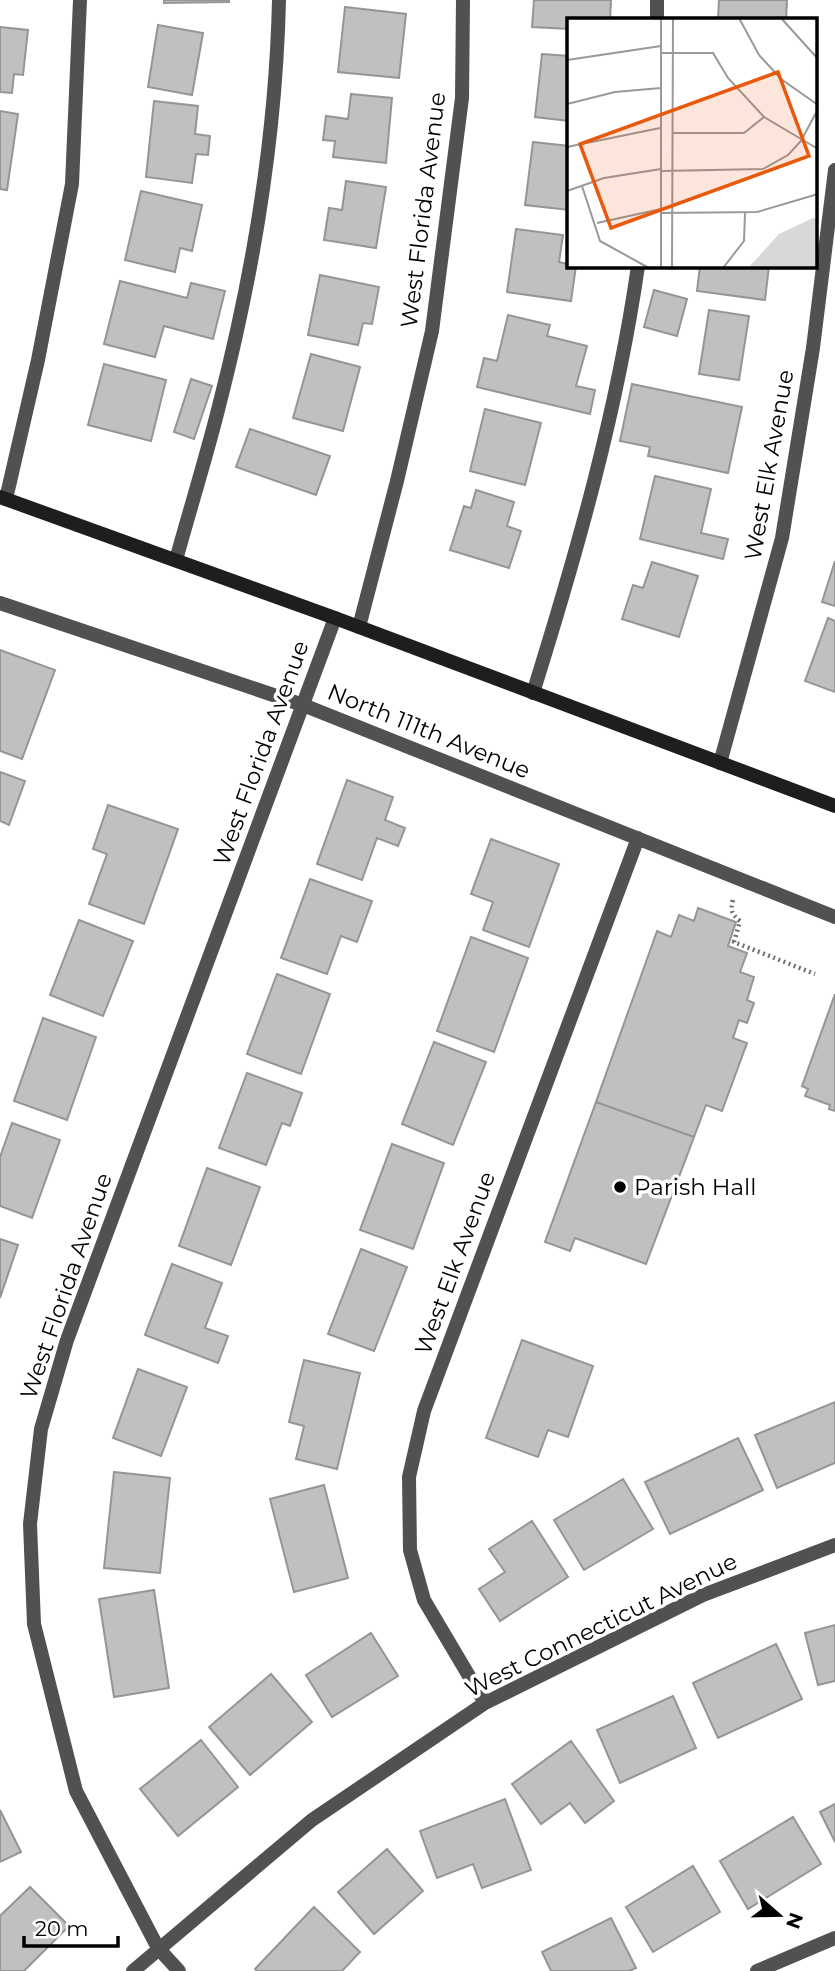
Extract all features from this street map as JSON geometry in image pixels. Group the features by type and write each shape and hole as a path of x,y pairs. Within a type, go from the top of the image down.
{"street":[{"path":"80,0 72,184 33,387 3,498 335,618 835,806"},
{"path":"176,560 219,407 245,295 277,71 279,0"},
{"name":"West Florida Avenue","path":"359,627 432,331 462,98 463,0"},
{"path":"657,0 657,18"},
{"name":"West Elk Avenue","path":"720,763 782,538 813,348 835,170"},
{"path":"533,693 597,477 626,345 638,268"},
{"name":"North 111th Avenue","path":"0,603 303,705 835,918"},
{"name":"West Florida Avenue","path":"179,1971 158,1948 76,1791 34,1624 30,1524 41,1429 67,1340 335,618"},
{"name":"West Elk Avenue","path":"485,1703 424,1600 411,1550 409,1477 424,1411 638,838"},
{"name":"West Connecticut Avenue","path":"133,1971 312,1820 485,1703 703,1595 835,1545"},
{"path":"757,1971 835,1938"}],"path":[{"path":"733,899 732,914 740,921 733,945 815,974"}],"building":[{"path":"164,0 229,0 229,2 164,3"},
{"path":"534,0 611,0 610,18 567,18 567,29 532,27"},
{"path":"719,0 787,0 786,18 718,18"},
{"path":"345,7 406,14 399,78 338,72"},
{"path":"158,25 203,33 192,95 148,87"},
{"path":"0,27 28,30 23,75 14,74 12,93 0,92"},
{"path":"542,54 567,56 567,121 535,117"},
{"path":"351,94 392,98 386,163 333,157 335,141 323,140 326,116 348,119"},
{"path":"154,101 198,106 195,134 210,136 208,155 196,154 192,183 146,177"},
{"path":"0,111 18,114 7,190 0,189"},
{"path":"533,142 567,146 567,210 525,205"},
{"path":"346,181 386,187 376,248 324,240 329,208 342,210"},
{"path":"141,191 202,205 192,251 180,248 175,272 125,260"},
{"path":"516,229 563,235 559,262 567,264 567,268 576,268 571,301 507,292"},
{"path":"700,268 769,268 765,300 697,291"},
{"path":"320,275 379,287 372,324 363,323 358,345 308,335"},
{"path":"120,281 187,298 191,283 225,291 213,339 164,326 155,357 104,344"},
{"path":"654,290 687,299 677,336 644,327"},
{"path":"709,310 749,316 739,380 699,374"},
{"path":"508,315 550,325 547,336 587,346 576,386 595,390 590,414 477,387 484,358 497,361"},
{"path":"311,354 360,367 343,431 293,418"},
{"path":"104,364 166,380 151,441 88,425"},
{"path":"191,379 212,386 194,439 174,432"},
{"path":"632,384 742,407 728,473 648,456 650,447 620,441"},
{"path":"485,409 541,423 525,485 470,471"},
{"path":"250,429 330,456 316,495 236,467"},
{"path":"655,476 711,489 701,533 728,539 723,559 640,539"},
{"path":"476,490 514,502 507,526 521,531 509,568 450,550 464,506 471,508"},
{"path":"835,561 835,606 822,602"},
{"path":"652,562 698,576 679,637 622,619 633,585 643,588"},
{"path":"828,618 835,621 835,692 805,681"},
{"path":"0,650 55,670 22,759 0,751"},
{"path":"0,772 25,781 9,825 0,821"},
{"path":"347,780 393,797 385,820 405,828 398,846 377,838 362,880 317,864"},
{"path":"108,805 178,829 144,924 89,904 107,854 93,849"},
{"path":"491,839 559,864 529,947 483,930 493,902 471,894"},
{"path":"310,879 372,901 357,942 341,936 327,974 281,958"},
{"path":"698,908 736,922 728,946 747,953 740,972 754,977 747,1000 754,1003 747,1023 739,1020 733,1038 747,1043 722,1111 706,1105 694,1137 596,1102 657,931 671,937 679,915 694,921"},
{"path":"79,920 133,941 103,1016 50,995"},
{"path":"471,937 528,958 494,1052 437,1031"},
{"path":"277,974 330,994 301,1074 247,1054"},
{"path":"835,994 835,1111 829,1109 830,1105 805,1096 808,1089 802,1086"},
{"path":"43,1018 96,1037 67,1120 14,1101"},
{"path":"434,1042 486,1062 453,1145 402,1124"},
{"path":"247,1073 302,1093 290,1126 282,1123 266,1165 219,1148"},
{"name":"Parish Hall","path":"596,1102 694,1137 646,1264 575,1238 570,1251 545,1242"},
{"path":"12,1123 60,1140 32,1218 0,1206 0,1157"},
{"path":"392,1144 444,1163 413,1249 360,1230"},
{"path":"207,1168 260,1187 231,1265 179,1246"},
{"path":"0,1239 18,1245 0,1298"},
{"path":"361,1249 407,1267 374,1351 328,1334"},
{"path":"172,1264 222,1283 205,1328 228,1336 218,1363 145,1335"},
{"path":"522,1340 593,1366 568,1437 548,1430 538,1457 486,1438"},
{"path":"304,1360 360,1373 337,1469 296,1459 304,1426 289,1422"},
{"path":"138,1369 187,1387 161,1456 113,1438"},
{"path":"835,1402 835,1463 777,1488 755,1435"},
{"path":"738,1438 763,1490 670,1534 645,1482"},
{"path":"114,1472 170,1478 160,1573 104,1568"},
{"path":"623,1479 653,1529 584,1570 554,1520"},
{"path":"324,1485 348,1578 294,1592 270,1499"},
{"path":"532,1521 568,1577 500,1621 479,1589 505,1572 489,1549"},
{"path":"154,1590 169,1688 114,1697 99,1599"},
{"path":"835,1625 835,1681 818,1685 805,1633"},
{"path":"371,1633 398,1676 332,1717 306,1675"},
{"path":"776,1644 802,1699 718,1738 693,1683"},
{"path":"271,1674 312,1722 250,1775 209,1727"},
{"path":"673,1696 696,1748 620,1783 597,1730"},
{"path":"201,1740 238,1787 178,1836 140,1789"},
{"path":"571,1741 614,1801 585,1823 570,1803 541,1824 512,1784"},
{"path":"505,1799 531,1870 482,1888 473,1864 437,1878 420,1831"},
{"path":"835,1804 835,1842 820,1812"},
{"path":"0,1810 21,1852 0,1862"},
{"path":"793,1817 821,1864 748,1909 720,1861"},
{"path":"387,1849 423,1891 374,1934 338,1892"},
{"path":"693,1866 720,1912 653,1952 626,1907"},
{"path":"30,1887 69,1926 24,1971 0,1971 0,1916"},
{"path":"314,1907 360,1952 342,1971 257,1971 255,1969"},
{"path":"611,1918 636,1968 629,1971 551,1971 542,1952"}],"place":[{"name":"Parish Hall","path":"620,1187"}]}
